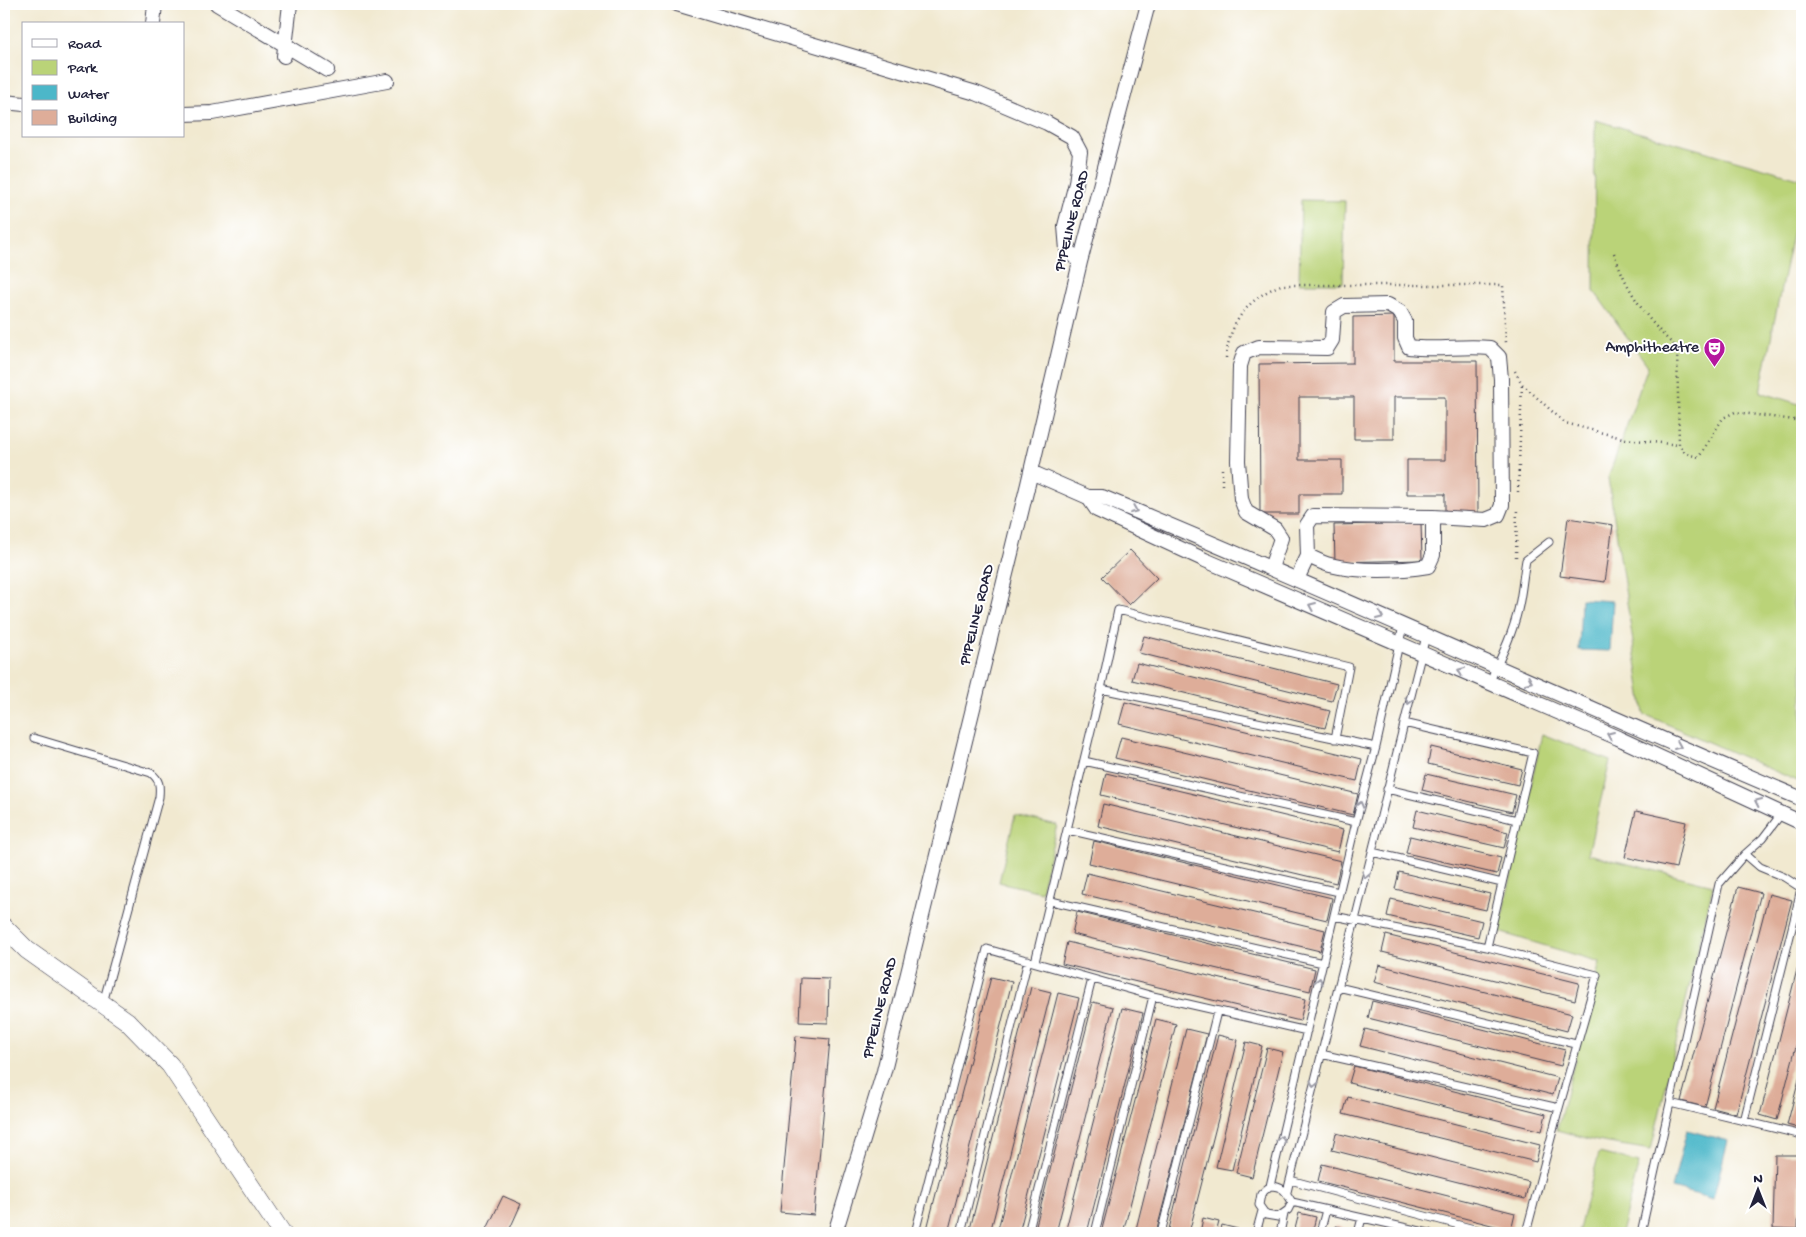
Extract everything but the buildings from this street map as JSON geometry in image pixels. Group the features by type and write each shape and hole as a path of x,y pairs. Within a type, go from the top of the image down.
{"street":[{"path":"153,22 155,4"},
{"path":"217,4 285,50 327,70"},
{"path":"285,50 290,4"},
{"path":"677,4 976,92 1047,123 1072,137 1080,152 1076,183 1065,226 1067,250 1080,262"},
{"name":"PIPELINE ROAD","path":"835,1233 884,1071 1080,262 1148,4"},
{"path":"185,114 212,113 387,81"},
{"path":"4,102 22,104"},
{"path":"1271,568 1280,538 1275,529 1246,512 1241,499 1238,461 1240,366 1244,353 1259,346 1327,348 1332,340 1334,312 1344,306 1388,306 1400,312 1405,321 1405,338 1409,347 1428,350 1475,346 1490,348 1499,357 1501,379 1502,505 1498,515 1486,520 1433,517 1313,516 1307,526 1308,556 1297,579"},
{"path":"1030,472 1088,497 1102,496 1213,542 1802,799"},
{"path":"1088,497 1098,510 1205,560 1618,738 1802,823"},
{"path":"1308,556 1348,569 1411,569 1428,566 1433,555 1433,517"},
{"path":"4,928 28,950 128,1021 170,1064 282,1233"}],"lane":[{"path":"1205,560 1213,542"},
{"path":"1489,683 1508,643 1519,607 1526,560 1549,542"},
{"path":"961,1233 1032,961 1051,901 1118,610 1349,667 1336,739"},
{"path":"1284,1214 1272,1217 1262,1211 1259,1206 1261,1194 1270,1186 1356,822 1376,747 1403,626"},
{"path":"1287,1192 1426,636"},
{"path":"1101,689 1376,747"},
{"path":"1404,723 1534,753 1487,947"},
{"path":"34,738 151,772 158,778 160,787 159,797 103,1003"},
{"path":"1084,761 1356,822"},
{"path":"1387,789 1517,820"},
{"path":"1641,1233 1718,884 1745,854 1763,838 1782,813"},
{"path":"1068,830 1340,892"},
{"path":"1372,852 1502,883"},
{"path":"1744,1121 1801,888 1784,877 1760,867 1745,854"},
{"path":"1051,901 1323,963"},
{"path":"1334,916 1487,947 1597,975 1576,1044 1526,1233"},
{"path":"1795,916 1802,921"},
{"path":"915,1233 987,949 1153,996 1307,1031"},
{"path":"1028,1233 1092,979"},
{"path":"1338,987 1576,1044"},
{"path":"1095,1233 1153,996"},
{"path":"1161,1233 1217,1012"},
{"path":"1321,1054 1559,1108"},
{"path":"1670,1103 1802,1135"},
{"path":"1290,1180 1489,1233"},
{"path":"1270,1186 1276,1186 1287,1192 1292,1202"},
{"path":"1292,1202 1362,1218 1396,1230 1429,1233"},
{"path":"1280,1233 1284,1214 1292,1202"},
{"path":"1320,1233 1326,1210"},
{"path":"1256,1233 1262,1211"},
{"path":"1358,1233 1362,1218"}],"path":[{"path":"1614,253 1627,286 1636,301 1656,327 1678,348 1679,445 1686,454 1699,457 1723,418 1735,412 1802,421"},
{"path":"1226,366 1230,335 1239,316 1253,300 1281,285 1503,285 1506,347"},
{"path":"1514,370 1522,384 1565,423 1626,438 1679,445"},
{"path":"1522,384 1515,557 1526,560"},
{"path":"1222,466 1222,485"}],"green space":[{"path":"1595,120 1802,179 1760,392 1802,405 1802,561 1793,604 1802,647 1802,783 1644,714 1608,478 1648,366 1594,291"},
{"path":"1301,200 1345,201 1343,283 1299,283"},
{"path":"1542,734 1610,761 1588,854 1713,885 1651,1150 1597,1141 1557,1130 1600,962 1499,932"},
{"path":"1015,815 1057,825 1041,892 999,882"},
{"path":"1599,1153 1639,1163 1621,1233 1578,1233"}],"water":[{"path":"1581,599 1613,601 1610,651 1579,650"},
{"path":"1687,1130 1728,1141 1713,1199 1672,1188"}],"place":[{"name":"Amphitheatre","path":"1715,367"}]}
